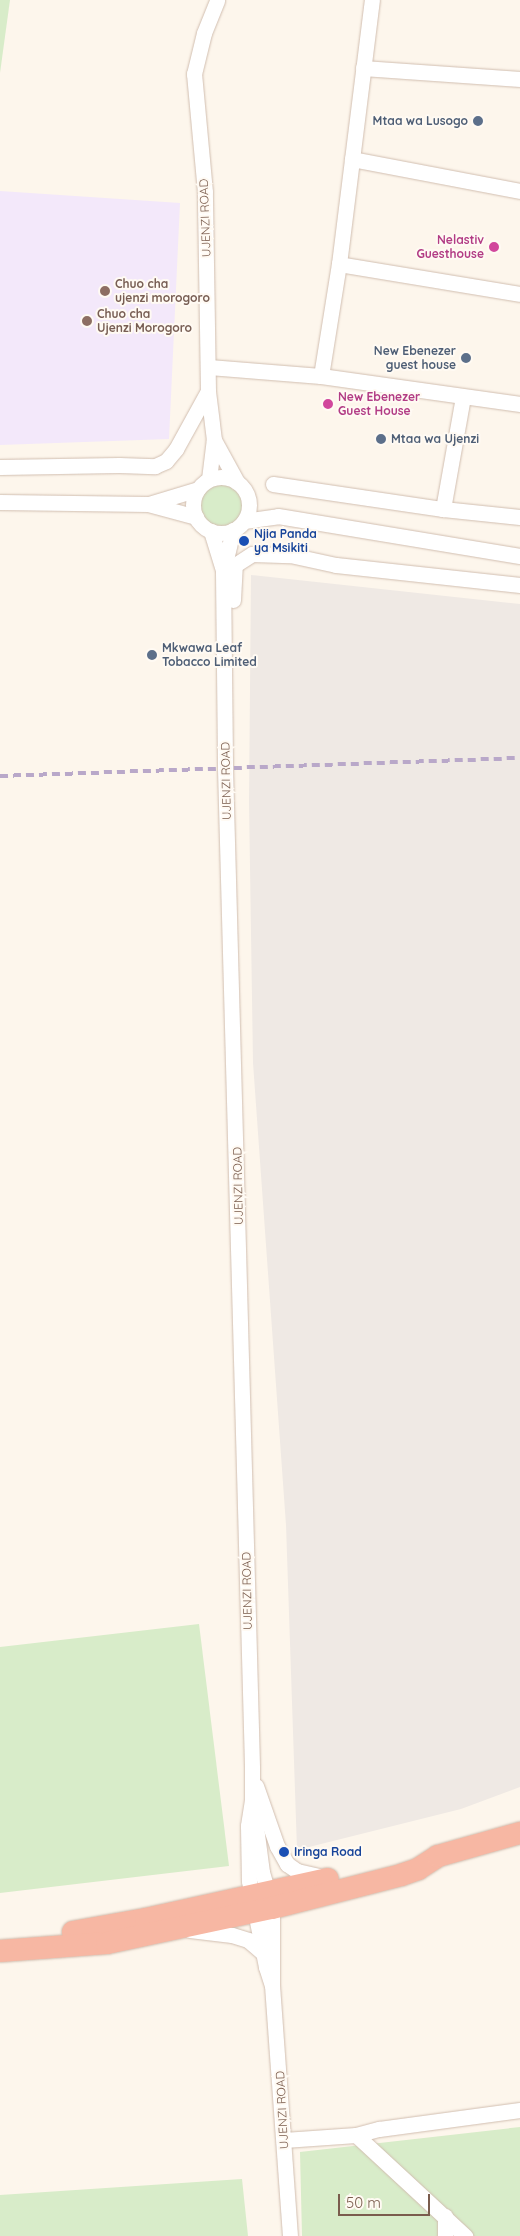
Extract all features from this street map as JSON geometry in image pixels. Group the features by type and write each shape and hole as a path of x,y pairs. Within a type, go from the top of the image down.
{"highway":[{"path":"9,1950 107,1942 179,1929 330,1878 419,1856 438,1856 520,1833"},
{"path":"9,1950 54,1935 262,1902 401,1875 418,1869 438,1856"}],"street":[{"name":"UJENZI ROAD","path":"214,440 208,390 205,192 194,74 204,33 217,0"},
{"path":"321,376 339,264 372,0"},
{"path":"363,68 520,79"},
{"path":"352,159 520,191"},
{"path":"339,264 520,294"},
{"path":"209,367 321,376 520,404"},
{"path":"0,467 155,466 166,460 176,450 208,390"},
{"path":"443,509 463,397"},
{"path":"214,440 237,482 248,496 278,516"},
{"path":"214,440 203,484 193,503 196,517 205,528 211,531 219,533 278,516 520,556"},
{"path":"148,504 223,477 237,482"},
{"path":"273,484 443,509 520,517"},
{"path":"224,572 239,526 249,505 248,496"},
{"path":"0,502 148,504 196,517"},
{"path":"211,531 224,572"},
{"path":"225,700 235,565 252,554 290,555 336,565 520,585"},
{"name":"UJENZI ROAD","path":"224,572 225,700 252,1768 252,1800 248,1826 262,1902 272,1985 290,2236"},
{"path":"252,1768 261,1806 277,1846 287,1864 296,1871 330,1878"},
{"name":"UJENZI ROAD","path":"262,1902 263,1953 272,1985"},
{"path":"179,1929 232,1935 248,1940 263,1953"},
{"path":"284,2140 356,2135 379,2129 520,2110"},
{"path":"356,2135 465,2236"},
{"path":"445,2216 445,2236"}],"shaded area":[{"name":"Chuo cha Ujenzi Morogoro","path":"0,191 180,203 169,439 0,445"},
{"path":"251,575 520,604 520,1787 461,1809 297,1850 286,1525 253,1063 249,802"}],"green space":[{"path":"0,0 10,0 0,73"},
{"path":"218,484 226,484 238,490 244,506 238,522 226,528 218,528 206,522 200,510 200,502 206,490"},
{"path":"199,1624 229,1866 0,1893 0,1647"},
{"path":"520,2127 520,2236 302,2236 300,2152"},
{"path":"242,2179 248,2236 0,2236 0,2195"}],"railway":[{"path":"0,776 520,758"}],"place":[{"name":"Mtaa wa Lusogo","path":"478,121"},
{"name":"Nelastiv Guesthouse","path":"494,247"},
{"name":"Chuo cha ujenzi morogoro","path":"105,291"},
{"name":"Chuo cha Ujenzi Morogoro","path":"87,321"},
{"name":"New Ebenezer guest house","path":"466,358"},
{"name":"New Ebenezer Guest House","path":"328,404"},
{"name":"Mtaa wa Ujenzi","path":"381,439"},
{"name":"Njia Panda ya Msikiti","path":"244,541"},
{"name":"Mkwawa Leaf Tobacco Limited","path":"152,655"},
{"name":"Iringa Road","path":"284,1852"}]}
